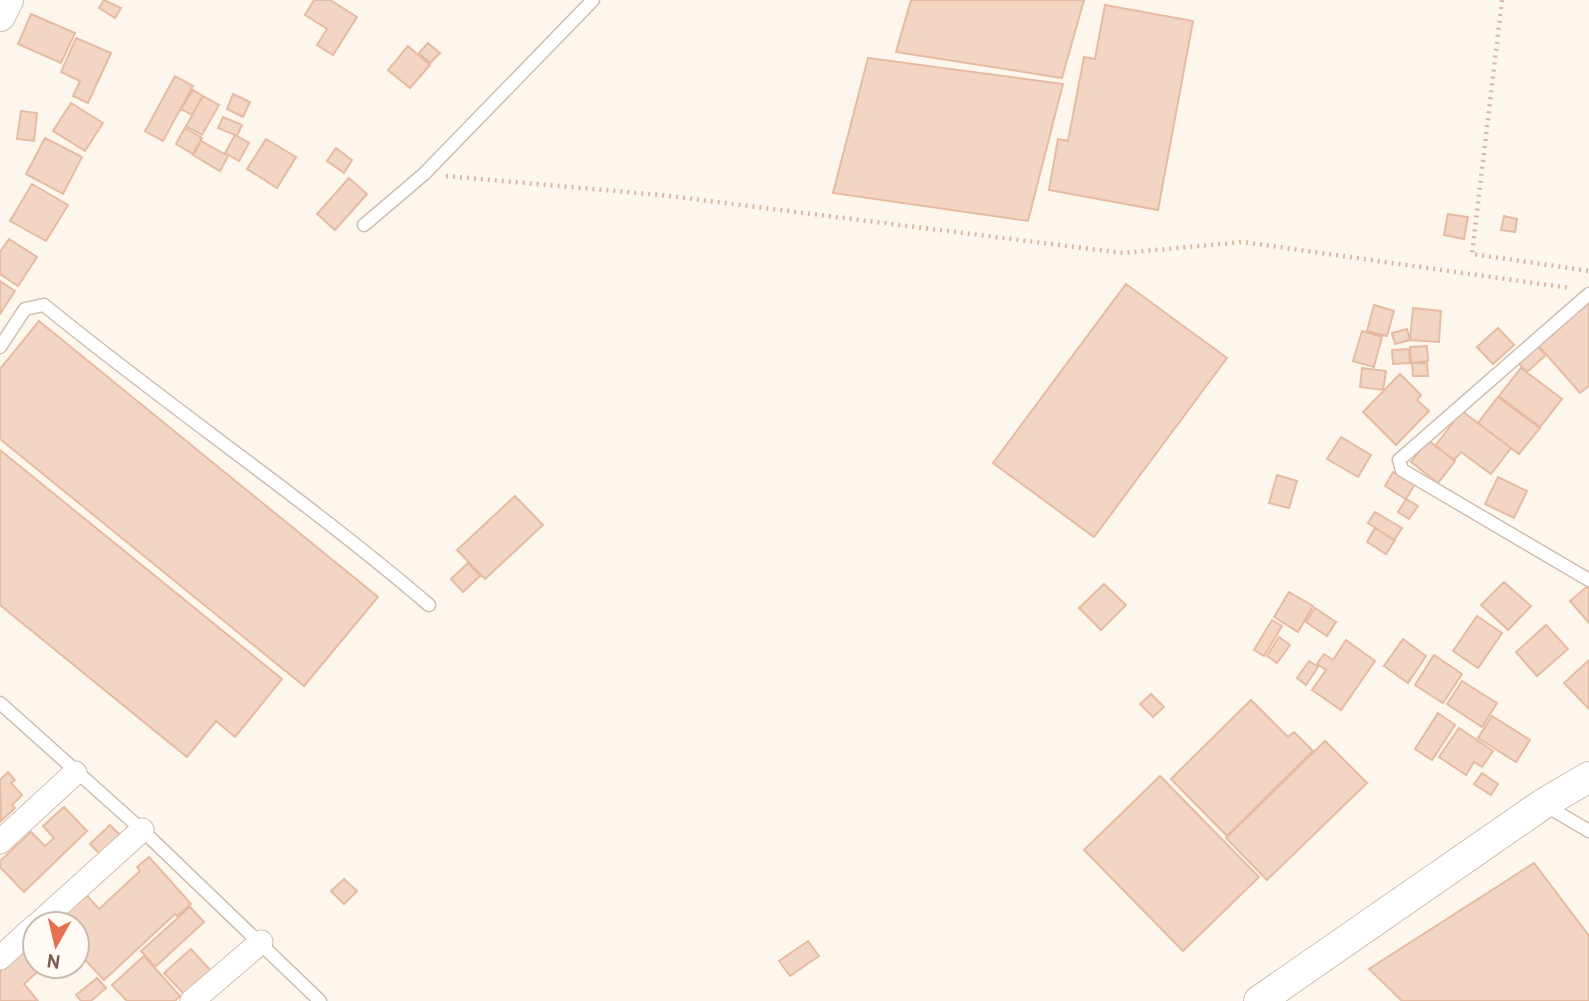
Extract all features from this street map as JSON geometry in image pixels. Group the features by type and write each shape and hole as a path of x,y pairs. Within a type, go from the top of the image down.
{"street":[{"path":"0,842 75,774"},
{"path":"1259,1001 1543,804 1589,776"},
{"path":"53,910 142,830"},
{"path":"0,958 21,939"},
{"path":"192,1001 261,942"}],"lane":[{"path":"365,225 424,174 593,0"},
{"path":"1589,294 1399,460 1402,470 1589,580"},
{"path":"0,348 25,309 44,305 137,381 376,560 429,605"},
{"path":"0,704 75,774 142,830 320,1001"},
{"path":"1543,804 1589,831"}],"path":[{"path":"1503,0 1472,254 1589,271"},
{"path":"424,174 661,194 1123,253 1243,242 1575,288"}],"building":[{"path":"104,0 121,8 115,18 99,8"},
{"path":"314,0 330,0 357,17 333,55 317,45 327,29 305,15"},
{"path":"911,0 1084,0 1062,78 896,52"},
{"path":"1105,5 1193,21 1158,210 1049,190 1058,139 1068,141 1084,57 1095,59"},
{"path":"31,14 75,33 61,63 18,44"},
{"path":"76,38 111,53 88,103 73,96 80,81 61,72"},
{"path":"428,43 440,53 430,63 419,53"},
{"path":"408,46 430,65 410,88 388,70"},
{"path":"868,58 1063,84 1028,221 833,193"},
{"path":"175,76 193,86 163,141 145,131"},
{"path":"193,90 203,96 192,115 181,109"},
{"path":"233,94 250,102 243,117 227,109"},
{"path":"203,96 219,105 202,135 186,126"},
{"path":"71,103 103,123 85,151 53,131"},
{"path":"21,111 37,113 34,141 17,139"},
{"path":"223,117 242,125 237,136 218,128"},
{"path":"185,128 202,138 193,154 176,144"},
{"path":"235,135 249,143 239,161 225,153"},
{"path":"45,138 82,157 63,194 26,174"},
{"path":"266,139 296,157 277,188 247,169"},
{"path":"201,141 228,156 220,171 193,155"},
{"path":"336,148 352,160 344,173 327,161"},
{"path":"349,178 367,194 335,230 317,214"},
{"path":"32,184 68,205 46,241 10,221"},
{"path":"1448,214 1468,217 1464,239 1444,235"},
{"path":"1504,216 1517,219 1515,232 1501,230"},
{"path":"9,239 37,257 18,286 0,274 0,252"},
{"path":"0,281 15,291 0,314"},
{"path":"1126,284 1227,358 1094,537 993,463"},
{"path":"1589,300 1589,386 1580,393 1538,345"},
{"path":"1374,305 1394,311 1387,336 1367,331"},
{"path":"1413,308 1441,311 1439,342 1410,340"},
{"path":"39,321 378,597 304,686 0,439 0,369"},
{"path":"1498,328 1514,345 1493,364 1477,347"},
{"path":"1407,329 1410,340 1395,344 1392,333"},
{"path":"1362,331 1382,337 1374,367 1353,361"},
{"path":"1427,346 1428,361 1411,363 1410,347"},
{"path":"1537,346 1546,355 1527,372 1518,363"},
{"path":"1409,349 1410,363 1393,364 1392,350"},
{"path":"1412,363 1427,363 1428,376 1413,376"},
{"path":"1362,368 1386,371 1383,390 1360,387"},
{"path":"1521,368 1562,399 1540,427 1499,396"},
{"path":"1400,374 1421,395 1417,400 1429,411 1396,445 1363,412"},
{"path":"1498,397 1540,428 1519,454 1478,423"},
{"path":"1462,411 1511,448 1491,474 1461,452 1454,460 1435,446"},
{"path":"1341,437 1371,455 1358,477 1327,459"},
{"path":"1428,440 1455,461 1438,483 1411,462"},
{"path":"0,450 282,679 235,737 216,721 187,757 0,605"},
{"path":"1393,472 1415,484 1406,499 1385,486"},
{"path":"1277,475 1297,481 1289,508 1269,503"},
{"path":"1498,477 1527,491 1514,518 1485,504"},
{"path":"515,496 543,525 485,579 457,550"},
{"path":"1406,499 1418,506 1409,519 1398,512"},
{"path":"1375,512 1402,528 1394,540 1368,523"},
{"path":"1375,528 1395,540 1386,554 1367,542"},
{"path":"468,563 480,576 463,592 451,579"},
{"path":"1504,582 1531,606 1508,630 1481,605"},
{"path":"1104,584 1126,605 1101,630 1079,608"},
{"path":"1589,585 1589,623 1570,601"},
{"path":"1289,592 1313,606 1298,632 1274,617"},
{"path":"1315,608 1336,622 1327,636 1306,622"},
{"path":"1477,616 1502,633 1478,668 1453,651"},
{"path":"1272,620 1282,626 1264,656 1254,650"},
{"path":"1546,625 1568,649 1537,676 1516,652"},
{"path":"1279,637 1290,645 1277,663 1267,656"},
{"path":"1403,639 1426,656 1408,683 1384,666"},
{"path":"1346,640 1375,661 1341,710 1312,690 1326,670 1317,664 1324,654 1333,660"},
{"path":"1434,655 1462,674 1443,703 1415,685"},
{"path":"1589,660 1589,709 1564,683"},
{"path":"1309,661 1318,667 1306,685 1297,678"},
{"path":"1462,681 1497,703 1482,727 1447,704"},
{"path":"1151,694 1164,707 1153,717 1140,704"},
{"path":"1251,700 1288,737 1294,732 1313,751 1227,836 1171,779"},
{"path":"1438,713 1455,725 1432,760 1415,749"},
{"path":"1492,716 1530,740 1516,762 1478,738"},
{"path":"1459,728 1493,751 1482,767 1474,762 1466,775 1439,757"},
{"path":"1325,741 1367,783 1267,880 1226,838"},
{"path":"8,772 15,780 11,783 22,795 12,805 15,808 1,821 0,780"},
{"path":"1482,773 1498,784 1491,795 1474,784"},
{"path":"1160,776 1259,877 1183,951 1084,850"},
{"path":"64,807 87,831 24,892 0,867 0,861 31,832 45,846 54,838 43,826"},
{"path":"110,825 121,836 101,855 90,844"},
{"path":"149,857 191,904 177,916 175,914 104,980 91,966 91,910 66,910 83,891 99,909 140,871 137,867"},
{"path":"1534,863 1589,936 1589,1001 1402,1001 1369,969"},
{"path":"344,879 357,891 344,904 331,891"},
{"path":"190,907 204,922 155,967 141,951"},
{"path":"808,941 819,956 790,976 779,961"},
{"path":"191,949 212,972 186,996 164,973"},
{"path":"21,951 21,980 28,980 24,984 38,1001 0,1001 0,968"},
{"path":"144,956 180,996 175,1001 127,1001 112,985"},
{"path":"97,978 106,988 91,1001 81,1001 76,995"}]}
